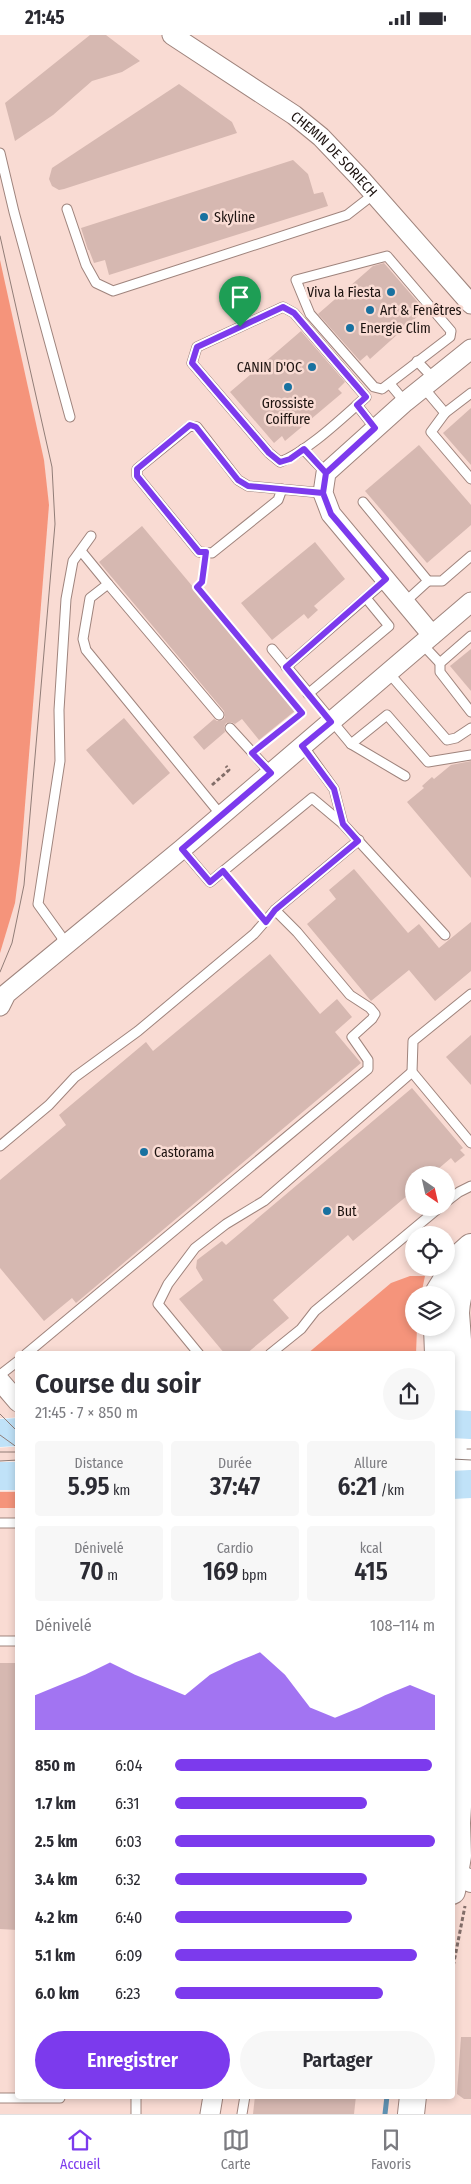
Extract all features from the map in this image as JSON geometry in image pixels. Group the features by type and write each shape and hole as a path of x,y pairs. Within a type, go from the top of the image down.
{"main road":[{"path":"442,1286 461,1256 471,1247"},
{"path":"461,1878 457,1823 467,1659 467,1620 463,1434 456,1313 457,1296 462,1281 471,1268"},
{"path":"437,1336 438,1351"},
{"path":"0,1433 15,1432"},
{"path":"0,1476 15,1476"},
{"path":"411,2114 413,2099"}],"street":[{"name":"CHEMIN DE SORIECH","path":"172,35 294,115 333,148 471,304"},
{"path":"427,639 404,602 331,514 323,493 326,473 405,402 471,349"},
{"path":"0,1006 6,994 182,849 471,602"},
{"path":"0,1381 15,1398"},
{"path":"210,2114 212,2099"}],"lane":[{"path":"0,153 14,212 70,417"},
{"path":"67,209 86,265 96,283 113,291 347,215 374,194"},
{"path":"387,255 451,331 450,337 418,361 390,385 382,389 374,387 310,313 296,281 387,255"},
{"path":"283,307 294,313 366,397 304,449 290,459 280,462 269,453 192,363 197,347 283,307"},
{"path":"418,361 445,413"},
{"path":"390,385 405,402"},
{"path":"471,393 445,413 431,432 471,479"},
{"path":"357,405 375,428"},
{"path":"282,489 278,500 212,553 199,552 137,476 137,469 190,425 196,427 238,480 248,486 282,489 323,493"},
{"path":"304,449 326,473"},
{"path":"363,502 428,581"},
{"path":"64,946 61,936 38,904 60,761 60,700 66,599 73,561 91,537"},
{"path":"81,551 218,715"},
{"path":"404,602 428,581 442,581 471,556"},
{"path":"286,667 386,579"},
{"path":"108,584 90,598 83,639 86,650 221,815"},
{"path":"308,694 389,626 366,598"},
{"path":"440,663 471,635"},
{"path":"427,639 440,663 440,672 471,712"},
{"path":"272,649 351,744 405,776"},
{"path":"388,672 447,740 456,738 471,728"},
{"path":"351,744 386,715 428,762 471,755"},
{"path":"230,728 271,773"},
{"path":"302,746 334,789 343,824"},
{"path":"182,849 210,882 312,798 343,824 445,935"},
{"path":"0,1146 49,1105 85,1068 138,1031 254,934 275,910 358,841"},
{"path":"30,1351 368,1069 368,1060 352,1037 375,1014 370,1008 350,995 297,932 275,910"},
{"path":"471,994 413,1041 412,1072 471,1143"},
{"path":"197,1351 158,1304 168,1284 195,1248 226,1224 264,1201 412,1072"},
{"path":"455,1195 471,1186"},
{"path":"274,1351 301,1329 315,1311 429,1216"},
{"path":"0,1375 15,1363"},
{"path":"0,1523 15,1523"},
{"path":"0,1641 15,1641"},
{"path":"0,2098 15,2098"},
{"path":"136,2099 136,2114"},
{"path":"242,2114 244,2099"}],"path":[{"path":"206,552 202,582 197,587 302,713 252,753"},
{"path":"223,871 266,922"},
{"path":"455,1957 466,1901 461,1878"}],"shaded area":[{"path":"0,260 44,460 49,505 21,855 15,903 0,953"},
{"path":"410,1276 425,1276 423,1286 405,1286 405,1336 417,1336 416,1351 311,1351 391,1283"},
{"path":"0,1492 15,1492 15,1508 0,1508"}],"building":[{"path":"90,35 106,35 140,61 122,72 92,81 53,115 15,141 5,103"},
{"path":"179,84 232,122 237,133 64,189 59,190 52,186 49,179 52,168"},
{"name":"Skyline","path":"293,160 308,174 314,194 323,192 328,206 109,275 105,260 94,263 81,228"},
{"path":"384,263 422,307 416,312 419,315 370,359 367,355 360,361 318,314 373,266"},
{"path":"301,331 345,382 338,389 342,393 285,441 282,436 274,443 230,392"},
{"path":"471,408 471,465 443,433"},
{"path":"419,445 471,505 471,525 427,563 365,491"},
{"path":"142,526 296,710 259,740 242,719 235,724 231,722 226,723 224,727 225,732 204,750 193,737 214,719 217,721 223,720 225,717 224,711 99,562"},
{"path":"315,542 345,579 314,606 318,610 308,619 304,614 272,640 241,603"},
{"path":"471,649 471,691 450,666"},
{"path":"124,718 170,773 133,805 86,750"},
{"path":"471,761 471,878 407,802 424,788 422,786 432,777 434,779 451,765"},
{"path":"354,869 408,933 419,924 439,948 471,922 471,971 435,1001 409,970 371,1001 307,924 336,899 329,890"},
{"name":"Castorama","path":"270,954 320,1014 337,999 352,1017 335,1032 361,1063 76,1303 72,1298 44,1321 0,1268 0,1180 66,1125 59,1115 146,1042 153,1051"},
{"path":"471,1035 471,1085 446,1057"},
{"name":"But","path":"412,1088 463,1148 460,1150 465,1155 455,1163 451,1158 442,1166 405,1166 405,1198 353,1241 348,1235 273,1300 289,1318 250,1351 222,1351 179,1299 203,1280 196,1268 197,1260 222,1241 226,1245"},
{"path":"0,1663 15,1663 15,1930 0,1929"},
{"path":"461,2037 471,2037 471,2099 464,2099 457,2094"},
{"path":"255,2099 356,2099 354,2114 253,2114"}],"waterway":[{"path":"385,2114 387,2099"}],"tram line":[{"path":"0,236 52,467 55,524 24,885 12,943 0,972"},
{"path":"0,1414 15,1429"},
{"path":"0,1435 15,1446"},
{"path":"0,1452 15,1452"},
{"path":"455,1459 471,1460"},
{"path":"0,1461 15,1460"}],"place":[{"name":"Skyline","path":"204,217"},
{"name":"Viva la Fiesta","path":"391,292"},
{"name":"Art & Fenêtres","path":"370,310"},
{"name":"Energie Clim","path":"350,328"},
{"name":"CANIN D'OC","path":"312,367"},
{"name":"Grossiste Coiffure","path":"288,387"},
{"name":"Castorama","path":"144,1152"},
{"name":"But","path":"327,1211"}],"route":[{"path":"240,327 197,347 192,363 269,453 280,462 290,459 304,449 326,473 323,493 248,486 238,480 196,427 190,425 137,469 137,476 199,552 206,552 202,582 197,587 302,713 252,753 271,773 182,849 210,882 223,871 266,922 275,910 358,841 343,824 334,789 302,746 331,722 286,667 386,579 331,514 323,493 326,473 345,453 375,428 357,405 366,397 294,313 283,307 240,327"}]}
